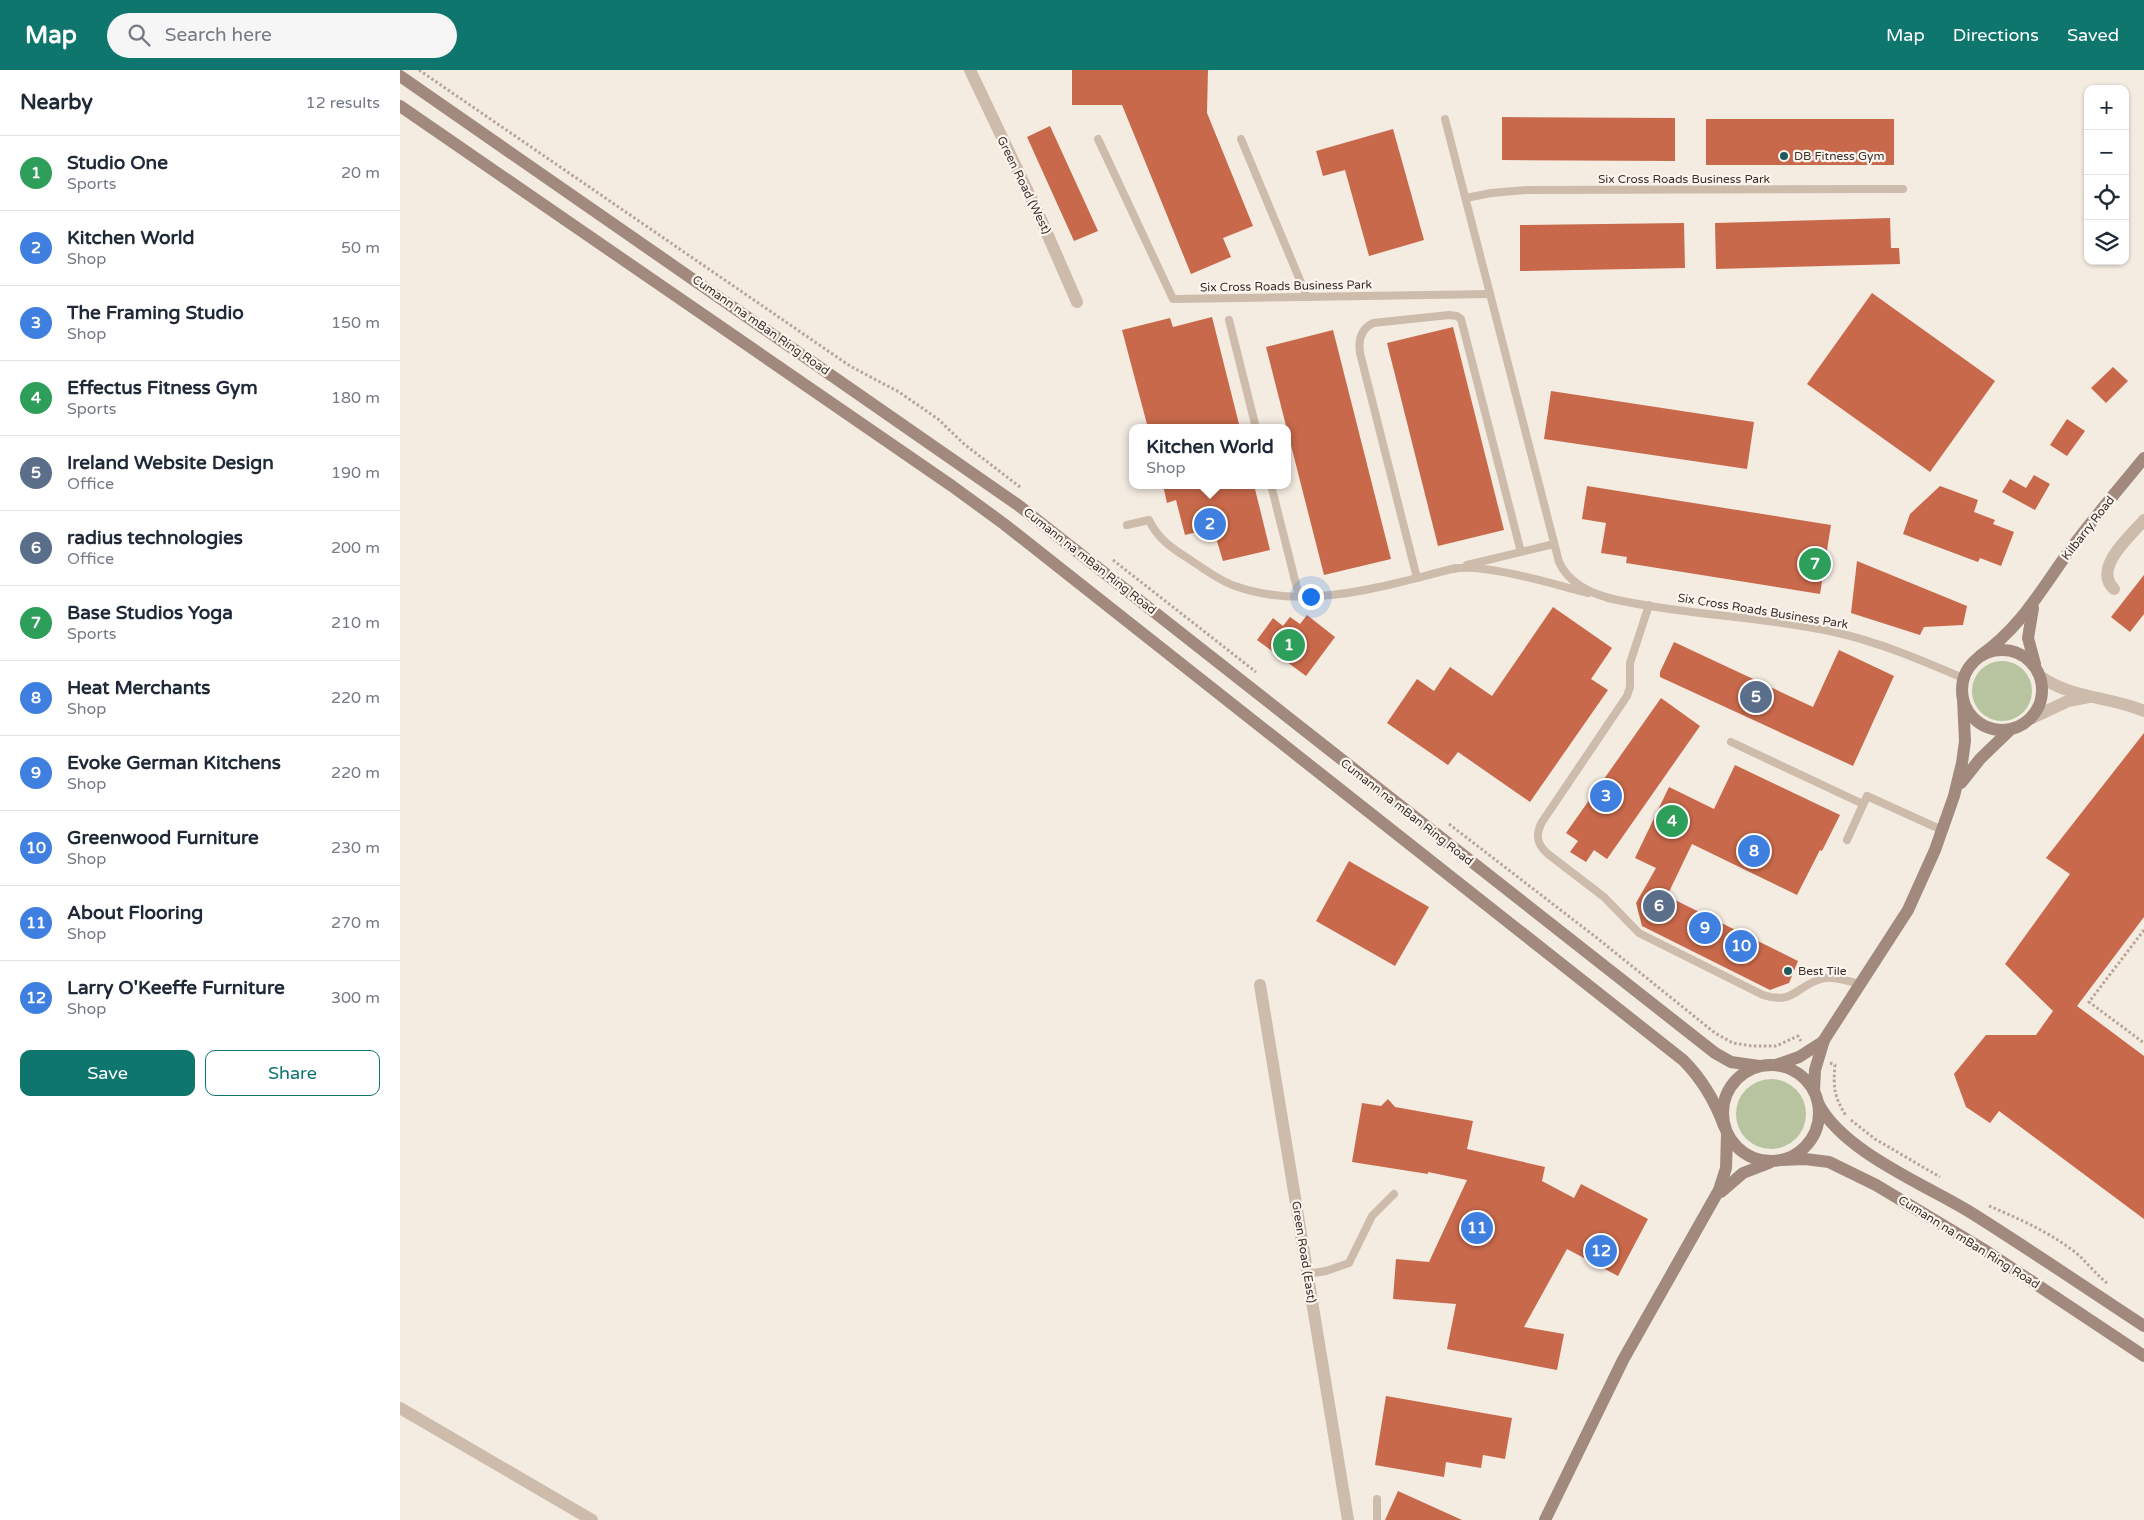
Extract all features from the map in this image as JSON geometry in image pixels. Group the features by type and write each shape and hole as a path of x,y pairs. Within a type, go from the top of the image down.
{"main road":[{"name":"Cumann na mBan Ring Road","path":"400,76 1018,505 1715,1053 1731,1062 1759,1066"},
{"name":"Cumann na mBan Ring Road","path":"400,106 952,486 1004,524 1683,1060 1706,1087 1726,1130"},
{"name":"Kilbarry Road","path":"1980,656 2006,636 2036,601 2083,532 2144,458"},
{"name":"Kilbarry Road","path":"2036,601 2030,621 2028,638 2030,650 2039,672"},
{"path":"1545,1520 1652,1306 1723,1182 1726,1168 1726,1130 1723,1109 1727,1092 1737,1079 1759,1066 1776,1065 1813,1056 1892,936 1916,895 1954,796 1964,752 1963,678 1967,669 1980,656 1990,651 2011,650 2030,659 2039,672 2043,688 2042,699 2032,718 2011,730 1969,771 1954,796"},
{"path":"1963,699 1968,711 1986,727 2011,730"},
{"path":"1714,1200 1733,1179 1743,1173 1780,1161 1801,1151 1813,1138 1819,1121 1813,1056"},
{"path":"1776,1065 1798,1073 1816,1097"},
{"name":"Cumann na mBan Ring Road","path":"1816,1097 1835,1128 1853,1143 1969,1212 2144,1326"},
{"path":"1726,1130 1737,1148 1752,1157 1768,1162 1780,1161"},
{"name":"Cumann na mBan Ring Road","path":"1780,1161 1805,1159 1829,1162 1876,1185 1986,1251 2144,1356"}],"street":[{"name":"Green Road (West)","path":"970,70 1039,215 1077,302"},
{"path":"2114,589 2107,582 2106,572 2109,563 2144,520"},
{"path":"2039,672 2067,690 2144,710"},
{"path":"2032,718 2068,701 2099,697"},
{"name":"Green Road (East)","path":"1260,985 1348,1520"},
{"path":"400,1408 592,1520"}],"lane":[{"name":"Six Cross Roads Business Park","path":"1445,119 1561,566 1571,579 1590,591 1613,599"},
{"name":"Six Cross Roads Business Park","path":"1098,139 1173,300 1490,294"},
{"path":"1241,139 1307,297"},
{"name":"Six Cross Roads Business Park","path":"1466,198 1490,193 1527,190 1903,189"},
{"path":"1417,578 1359,347 1364,329 1378,322 1449,315 1454,315 1461,319 1521,552"},
{"path":"1229,320 1255,424"},
{"path":"1272,489 1299,596"},
{"name":"Six Cross Roads Business Park","path":"1127,525 1149,520 1157,534 1172,548 1221,580 1252,591 1299,596 1351,593 1554,544"},
{"name":"Six Cross Roads Business Park","path":"1453,569 1464,567 1492,570 1613,599 1815,629 1850,636 1882,646 1963,678"},
{"path":"1649,605 1632,658 1627,696 1542,822 1538,832 1540,846 1604,897 1639,933 1763,995 1776,998 1791,997 1815,982 1826,978 1861,984"},
{"path":"1731,742 1863,804"},
{"path":"1847,840 1867,796 1942,830"},
{"path":"1308,1274 1326,1271 1349,1263 1372,1216 1394,1194"},
{"path":"1376,1499 1377,1520"}],"path":[{"path":"419,70 850,366 899,392 938,419 964,444 1027,493"},
{"path":"1105,554 1262,677"},
{"path":"1441,818 1597,938 1715,1033 1733,1043 1752,1046 1776,1046 1798,1036 1813,1056 1835,1065 1833,1087 1837,1101 1846,1116 1875,1138 1941,1178"},
{"path":"2144,930 2089,1002 2144,1043"},
{"path":"1983,1203 2032,1224 2073,1250 2096,1275 2112,1286"}],"green space":[{"path":"2002,661 2019,666 2027,674 2032,691 2027,708 2019,716 2002,721 1985,716 1977,708 1972,691 1977,674 1985,666"},
{"path":"1778,1079 1791,1085 1800,1094 1804,1100 1806,1114 1804,1128 1796,1139 1785,1147 1764,1149 1757,1147 1746,1139 1738,1128 1736,1107 1738,1100 1746,1089 1757,1081"}],"building":[{"path":"1072,70 1208,70 1207,113 1253,226 1223,238 1231,257 1191,274 1122,105 1072,105"},
{"path":"1502,117 1675,118 1675,161 1502,160"},
{"path":"1706,119 1894,119 1894,165 1706,165"},
{"path":"1050,126 1098,231 1074,241 1027,137"},
{"path":"1393,129 1424,240 1369,256 1345,170 1323,176 1316,151"},
{"path":"1890,218 1891,248 1899,248 1900,264 1716,269 1715,223"},
{"path":"1684,223 1685,268 1520,271 1520,225"},
{"path":"1872,293 1995,381 1930,472 1807,384"},
{"path":"1212,317 1239,424 1147,424 1122,330 1170,318 1173,327"},
{"path":"1453,327 1504,530 1438,546 1387,343"},
{"path":"1333,330 1391,559 1324,575 1291,445 1291,424 1286,424 1266,347"},
{"path":"2113,367 2128,381 2106,403 2091,388"},
{"path":"1551,391 1754,422 1747,469 1544,439"},
{"path":"2067,419 2085,431 2067,456 2050,445"},
{"path":"2034,475 2050,484 2035,510 2002,492 2010,479 2026,488"},
{"path":"1587,486 1831,525 1820,594 1626,563 1627,557 1601,553 1606,523 1582,519"},
{"path":"1940,486 1978,500 1974,512 1995,520 1993,524 2014,532 2001,566 1980,558 1978,562 1903,534 1910,514"},
{"path":"1164,489 1255,489 1270,550 1223,561 1213,528 1185,535 1176,500 1167,503"},
{"path":"1857,561 1967,606 1963,625 1924,627 1920,635 1851,613"},
{"path":"2144,575 2144,614 2130,632 2111,617"},
{"path":"1553,607 1612,648 1591,679 1608,690 1530,802 1458,752 1448,765 1387,723 1417,679 1434,691 1450,667 1492,696"},
{"path":"1307,615 1335,637 1306,676 1257,640 1273,618 1283,626 1290,617 1300,624"},
{"path":"1674,642 1813,707 1839,650 1894,676 1853,766 1660,677 1660,672"},
{"path":"1661,698 1700,726 1607,859 1594,850 1586,862 1570,852 1578,841 1566,833"},
{"path":"2144,733 2144,917 2077,1006 2144,1056 2144,1219 1999,1111 1990,1123 1966,1107 1954,1074 1986,1035 2036,1035 2053,1011 2005,964 2070,874 2046,858"},
{"path":"1735,765 1840,815 1797,895 1692,844 1667,896 1798,961 1789,983 1770,990 1642,926 1636,903 1656,868 1635,858 1669,787 1714,809"},
{"path":"1349,861 1429,907 1395,966 1316,921"},
{"path":"1388,1099 1395,1107 1473,1121 1467,1149 1545,1167 1542,1181 1574,1198 1581,1184 1648,1219 1618,1276 1567,1249 1524,1327 1564,1334 1557,1370 1447,1349 1456,1304 1393,1299 1396,1259 1429,1262 1467,1180 1428,1172 1428,1174 1352,1162 1362,1103 1381,1106"},
{"path":"1386,1396 1512,1418 1505,1459 1483,1455 1481,1468 1446,1462 1444,1477 1375,1465"},
{"path":"1398,1491 1462,1520 1385,1520"}],"place":[{"name":"DB Fitness Gym","path":"1784,156"},
{"name":"Kitchen World","path":"1210,524"},
{"name":"Base Studios Yoga","path":"1815,564"},
{"name":"Studio One","path":"1289,645"},
{"name":"Ireland Website Design","path":"1756,697"},
{"name":"The Framing Studio","path":"1606,796"},
{"name":"Effectus Fitness Gym","path":"1672,821"},
{"name":"Heat Merchants","path":"1754,851"},
{"name":"radius technologies","path":"1659,906"},
{"name":"Evoke German Kitchens","path":"1705,928"},
{"name":"Greenwood Furniture","path":"1741,946"},
{"name":"Best Tile","path":"1788,971"},
{"name":"About Flooring","path":"1477,1228"},
{"name":"Larry O'Keeffe Furniture","path":"1601,1251"}]}
